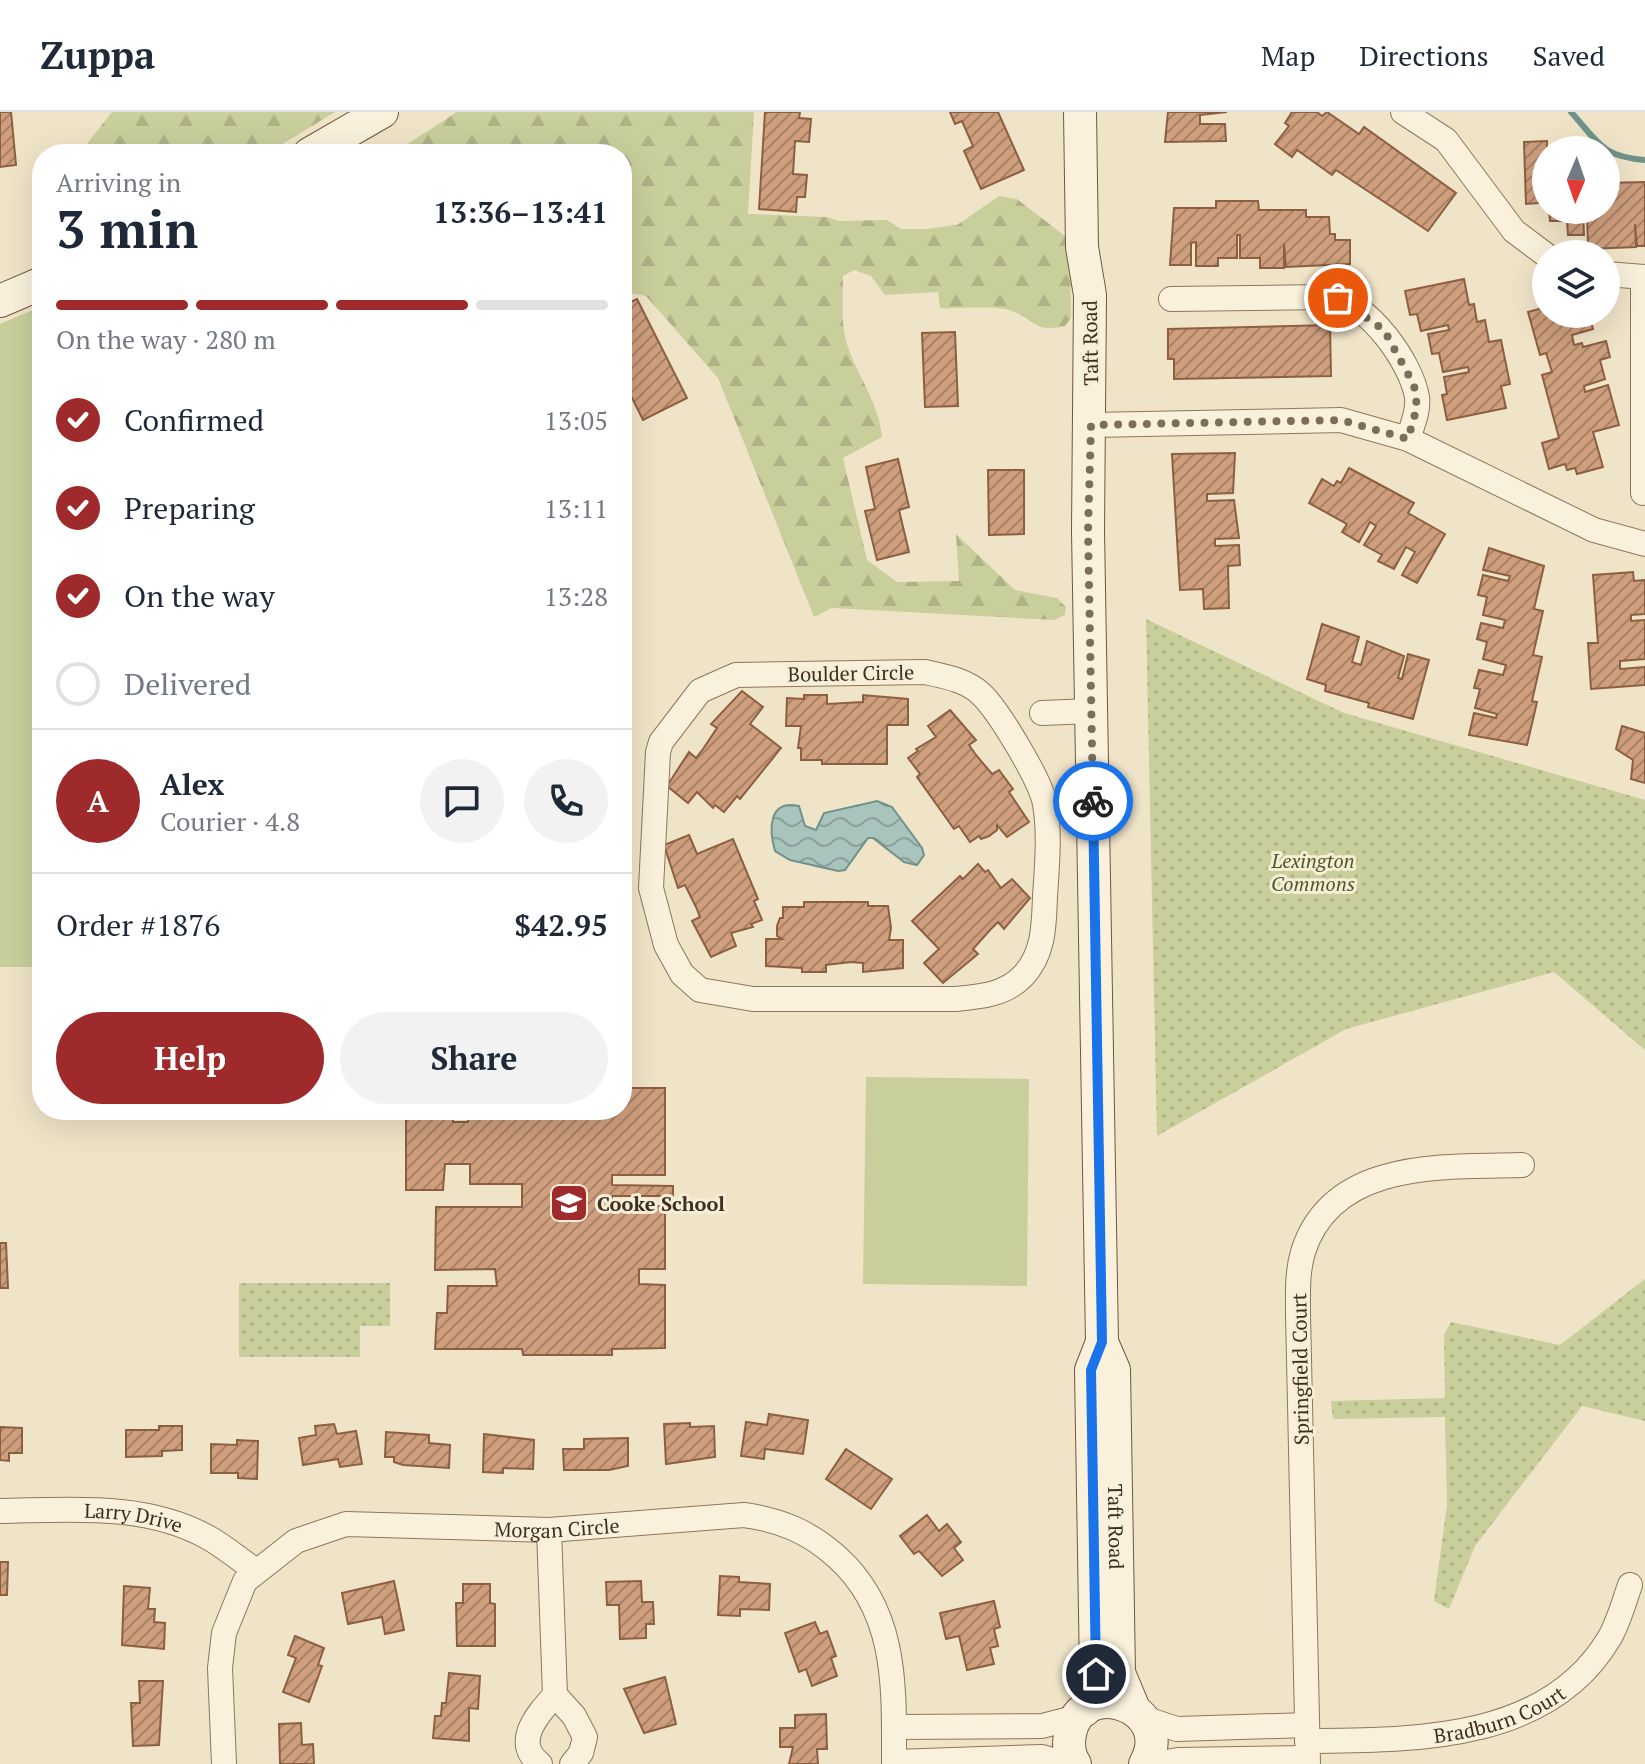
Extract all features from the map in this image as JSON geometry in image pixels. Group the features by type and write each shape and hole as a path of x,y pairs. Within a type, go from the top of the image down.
{"street":[{"path":"326,144 382,112"},
{"name":"Taft Road","path":"1080,112 1082,247 1090,295 1092,711 1102,1342 1114,1370 1119,1673 1151,1744 1145,1764"},
{"path":"1403,112 1446,140 1514,231 1532,244"},
{"path":"1620,275 1644,278 1643,493"},
{"path":"0,301 32,287"},
{"path":"1171,299 1331,297 1344,301 1384,330 1414,385 1417,407 1408,439"},
{"path":"1091,425 1341,420 1408,439 1571,520 1613,537 1645,544"},
{"name":"Boulder Circle","path":"925,672 955,679 981,693 1040,788 1045,804 1043,935 1035,958 1022,977 1004,989 983,996 955,999 753,999 708,993 694,986 666,945 651,888 658,752 661,742 700,691 736,675 925,672"},
{"path":"1042,713 1092,711"},
{"name":"Springfield Court","path":"1307,1747 1298,1314 1298,1273 1303,1252 1334,1202 1366,1181 1403,1173 1522,1165"},
{"name":"Taft Road","path":"1075,1764 1068,1744 1096,1674 1091,1370 1102,1342"},
{"name":"Larry Drive","path":"0,1511 116,1511 149,1516 208,1538 255,1570"},
{"name":"Morgan Circle","path":"224,1764 220,1668 224,1633 235,1600 255,1570 296,1541 346,1524 549,1530 744,1515 772,1519 797,1528 847,1566 870,1594 890,1652 894,1763"},
{"path":"549,1530 555,1695 574,1716 585,1737 581,1753 572,1764"},
{"name":"Bradburn Court","path":"1307,1747 1456,1733 1510,1719 1542,1704 1587,1670 1611,1635 1630,1585"},
{"path":"540,1764 529,1752 528,1735 535,1720 555,1695"},
{"path":"894,1727 1061,1724 1109,1701 1177,1729 1307,1747"},
{"path":"1153,1764 1307,1747"},
{"path":"894,1763 1042,1757 1067,1764"}],"green space":[{"path":"112,112 335,112 282,144 87,144"},
{"path":"457,112 754,112 748,214 827,217 838,221 887,220 901,229 926,229 957,225 999,196 1017,199 1070,240 1071,318 1065,326 1041,327 1005,309 940,308 938,292 885,295 871,276 854,270 843,276 846,341 873,403 882,437 843,458 867,560 897,582 959,581 956,534 1015,590 1057,598 1066,607 1065,615 1054,620 832,608 814,617 718,378 646,296 632,294 632,144 407,144"},
{"path":"32,310 32,967 0,967 0,324"},
{"name":"Lexington Commons","path":"1146,619 1344,713 1645,800 1645,1050 1554,972 1346,1029 1157,1136"},
{"path":"866,1077 1029,1079 1027,1286 863,1284"},
{"path":"1645,1279 1645,1421 1582,1406 1475,1546 1449,1609 1434,1601 1447,1505 1445,1417 1333,1419 1331,1401 1445,1398 1444,1335 1451,1322 1560,1345"},
{"path":"239,1283 390,1283 390,1326 360,1326 360,1357 239,1357"}],"water":[{"path":"877,801 892,807 922,848 924,855 917,865 904,862 873,838 868,838 845,870 838,871 790,860 775,851 773,818 781,807 799,806 805,826 816,830 824,813"}],"building":[{"path":"0,112 11,112 16,165 0,167"},
{"path":"765,112 800,112 799,118 811,119 809,142 795,141 793,174 807,175 805,197 797,197 796,212 759,209"},
{"path":"950,112 998,112 1024,170 981,189 964,151 973,146 962,121 955,124"},
{"path":"1168,112 1227,112 1200,115 1200,124 1225,124 1226,141 1165,142"},
{"path":"1292,112 1317,112 1322,116 1327,112 1359,134 1364,127 1456,193 1428,231 1336,170 1332,175 1297,150 1292,157 1275,144 1289,126 1285,123"},
{"path":"1524,142 1532,142 1532,204 1526,204"},
{"path":"1645,182 1645,246 1637,246 1635,224 1636,247 1620,248 1620,240 1588,240 1587,224 1620,224 1620,183"},
{"path":"1216,201 1258,201 1259,210 1306,210 1306,217 1329,217 1330,234 1335,234 1335,240 1350,240 1350,264 1286,267 1284,244 1284,268 1260,268 1260,258 1240,258 1240,235 1237,235 1237,258 1218,258 1218,266 1196,266 1196,242 1191,243 1191,265 1170,265 1174,208 1216,208"},
{"path":"1567,224 1584,224 1584,235 1568,235"},
{"path":"1464,279 1469,305 1474,304 1477,322 1485,320 1489,342 1501,340 1510,384 1501,386 1506,408 1447,420 1442,395 1447,394 1444,377 1469,372 1468,367 1443,372 1439,353 1432,354 1428,334 1449,330 1448,325 1421,331 1417,314 1410,315 1405,291"},
{"path":"637,299 687,398 643,420 632,398 632,301"},
{"path":"1330,325 1331,376 1174,379 1174,359 1168,359 1168,329"},
{"path":"1532,328 1593,328 1572,335 1574,345 1582,343 1583,347 1606,341 1610,357 1600,360 1605,379 1584,386 1585,392 1608,385 1619,425 1593,432 1603,467 1577,474 1575,468 1567,470 1565,464 1549,469 1542,443 1559,438 1542,375 1552,372 1546,353 1540,355"},
{"path":"955,332 958,406 925,407 922,333"},
{"path":"1235,453 1233,493 1207,494 1207,501 1234,500 1239,538 1215,539 1215,546 1239,545 1240,565 1228,566 1229,608 1204,609 1203,589 1180,590 1172,454"},
{"path":"898,459 909,507 899,510 909,552 877,560 865,511 875,509 866,467"},
{"path":"1349,468 1414,503 1408,513 1445,534 1417,583 1402,575 1415,552 1406,547 1394,569 1378,561 1382,555 1364,545 1376,526 1370,522 1359,542 1342,532 1347,524 1309,503 1322,479 1334,486 1337,481 1341,483"},
{"path":"988,470 1024,470 1024,534 989,535"},
{"path":"1489,548 1544,566 1534,609 1543,611 1533,655 1542,657 1532,701 1537,702 1527,745 1469,735 1474,713 1496,718 1497,714 1475,708 1480,689 1474,688 1479,670 1503,675 1506,665 1483,659 1487,642 1477,639 1481,623 1503,628 1505,620 1483,615 1487,597 1478,595 1483,575 1508,581 1510,576 1483,570"},
{"path":"1633,572 1634,581 1645,580 1645,614 1631,615 1631,621 1645,620 1645,659 1620,661 1620,669 1645,667 1645,685 1591,689 1588,643 1598,643 1593,575"},
{"path":"1322,624 1359,637 1352,662 1361,665 1367,641 1404,656 1398,678 1402,679 1408,654 1429,660 1413,719 1325,691 1326,685 1307,679"},
{"path":"742,691 763,707 750,724 781,748 740,799 737,796 724,812 715,805 713,808 697,792 688,803 667,786 689,752 696,758 717,728 711,724"},
{"path":"804,695 827,695 827,704 863,702 863,695 908,699 908,725 887,725 887,764 822,764 822,760 801,760 801,748 798,748 801,726 786,726 787,698 804,699"},
{"path":"950,710 976,740 969,745 976,755 992,774 999,770 1013,789 1009,792 1029,822 1007,837 997,825 997,830 989,836 981,839 979,836 970,842 959,826 954,829 917,777 920,774 908,758 936,737 928,726"},
{"path":"1622,726 1645,733 1645,783 1631,779 1633,760 1616,749"},
{"path":"689,835 697,854 733,839 758,899 754,901 762,920 751,924 753,927 731,933 736,946 711,957 692,921 700,917 696,907 685,885 678,888 664,845"},
{"path":"978,864 985,872 988,870 1001,888 1012,879 1030,898 1004,929 998,922 973,949 978,954 943,983 924,963 939,949 912,921 960,876 963,879"},
{"path":"804,902 868,902 868,906 888,906 889,940 903,940 903,968 863,972 863,963 851,962 826,965 826,972 802,972 802,968 766,966 766,939 782,939 777,936 777,926 783,918 783,907 804,907"},
{"path":"632,1088 665,1088 665,1175 612,1175 612,1185 673,1186 673,1196 612,1196 612,1206 665,1206 665,1269 639,1269 639,1284 665,1285 665,1348 612,1349 612,1355 523,1355 522,1349 435,1349 437,1313 447,1313 448,1286 497,1286 495,1269 435,1270 436,1207 522,1207 522,1184 470,1184 470,1164 445,1164 443,1190 406,1190 406,1120 632,1120"},
{"path":"0,1243 6,1243 8,1288 0,1288"},
{"path":"769,1414 808,1420 803,1454 765,1449 764,1459 741,1456 746,1422 767,1425"},
{"path":"690,1423 690,1427 714,1426 715,1457 666,1464 664,1424"},
{"path":"334,1424 337,1434 356,1431 362,1464 340,1467 338,1459 303,1465 299,1438 316,1435 315,1426"},
{"path":"159,1426 182,1426 182,1450 162,1451 162,1456 126,1457 126,1430 159,1430"},
{"path":"0,1427 22,1428 22,1453 9,1453 9,1461 0,1460"},
{"path":"386,1432 429,1435 429,1443 450,1445 449,1468 403,1465 394,1462 394,1457 385,1457"},
{"path":"484,1434 534,1440 533,1469 503,1468 503,1473 483,1472"},
{"path":"628,1438 628,1466 609,1470 564,1470 563,1449 584,1449 584,1439"},
{"path":"237,1440 258,1441 257,1479 238,1478 238,1473 211,1473 211,1444 237,1445"},
{"path":"846,1449 892,1479 871,1509 826,1479"},
{"path":"927,1515 939,1531 947,1524 961,1542 954,1548 963,1560 942,1576 919,1551 914,1554 900,1536"},
{"path":"0,1562 8,1562 7,1595 0,1595"},
{"path":"720,1576 739,1577 739,1582 770,1584 769,1610 740,1609 740,1616 718,1615"},
{"path":"394,1581 404,1630 385,1634 382,1617 348,1624 342,1593"},
{"path":"641,1581 642,1602 653,1602 654,1624 646,1624 646,1638 620,1639 619,1605 607,1605 606,1582"},
{"path":"463,1584 490,1584 490,1603 495,1604 495,1646 457,1646 456,1603 463,1603"},
{"path":"124,1586 150,1588 148,1609 155,1609 154,1622 165,1623 164,1649 122,1645"},
{"path":"994,1601 1000,1627 994,1629 998,1646 990,1648 994,1664 967,1670 959,1636 946,1639 940,1613"},
{"path":"815,1622 820,1634 827,1631 836,1656 831,1658 837,1676 812,1686 806,1669 799,1672 785,1633"},
{"path":"295,1636 324,1648 318,1665 322,1666 309,1702 283,1692 296,1658 288,1655"},
{"path":"449,1673 480,1676 478,1709 469,1708 469,1741 433,1738 435,1716 441,1716 442,1703 446,1703"},
{"path":"665,1677 676,1724 644,1733 624,1689"},
{"path":"139,1681 163,1681 159,1745 133,1746 131,1703 140,1703"},
{"path":"826,1714 827,1749 817,1749 818,1764 789,1764 793,1747 780,1747 780,1728 795,1728 795,1715"},
{"path":"301,1723 302,1745 313,1744 314,1764 280,1764 279,1724"}],"waterway":[{"path":"1571,112 1610,152 1645,160"}],"way so far":[{"path":"1093,801 1088,531 1091,425 1341,420 1408,439 1417,407 1414,385 1384,330 1338,298"}],"place":[{"name":"Cooke School","path":"569,1203"}],"route":[{"path":"1093,801 1102,1342 1091,1370 1096,1674"}]}
